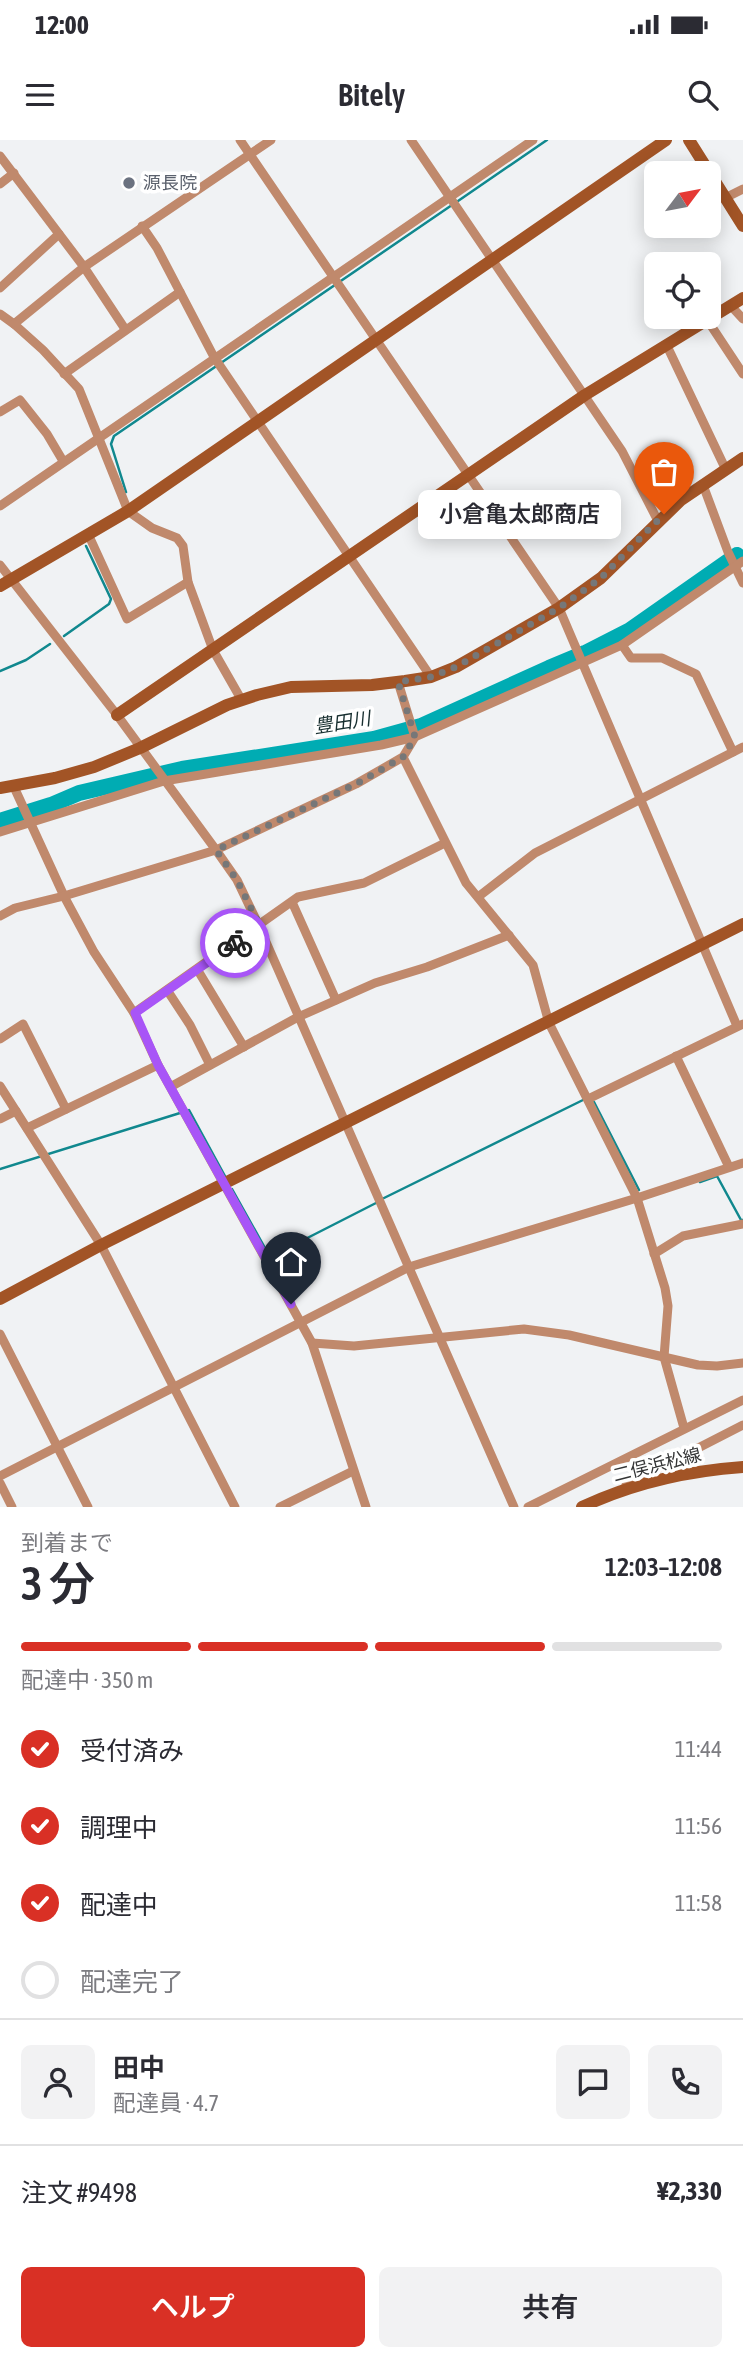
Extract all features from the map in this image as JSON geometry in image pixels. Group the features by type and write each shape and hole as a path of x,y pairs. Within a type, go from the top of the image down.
{"street":[{"path":"240,140 559,608 701,945 740,1025 588,1099"},
{"path":"14,324 83,267 271,140"},
{"path":"411,140 622,451 658,521"},
{"path":"0,506 63,461 218,362 333,278 532,140"},
{"path":"6,583 128,511 666,140"},
{"path":"689,140 743,226"},
{"path":"0,156 83,267 125,329"},
{"path":"0,184 13,173"},
{"path":"725,198 743,189"},
{"path":"142,226 157,248 218,362 431,677"},
{"path":"0,288 59,234"},
{"path":"64,374 180,292"},
{"path":"721,313 743,298"},
{"path":"731,306 743,319"},
{"path":"0,314 43,350 79,389 128,511 152,528 177,538 183,546 188,582 213,649 241,699"},
{"path":"117,715 585,395 695,329"},
{"path":"713,329 743,374"},
{"path":"667,346 726,470"},
{"path":"0,412 20,400 47,434 63,461"},
{"path":"0,788 55,778 94,767 241,699 290,687 372,685 431,677 474,657 559,608 601,578 681,499 743,458"},
{"path":"703,485 728,552 738,564 743,583"},
{"path":"89,536 127,619 188,582"},
{"path":"0,832 163,780 382,745 415,737 622,645 738,564"},
{"path":"0,565 6,583 117,715 237,880 260,926 514,1507"},
{"path":"622,645 631,658 662,658 696,674 733,752"},
{"path":"0,916 15,908 216,850 356,784 403,757 415,737 398,682"},
{"path":"478,897 535,853 743,747"},
{"path":"403,757 466,883 533,965 549,1023 637,1198 665,1288 668,1306 664,1357 684,1428"},
{"path":"14,787 64,896 94,953 135,1013 158,1065 312,1343 366,1507"},
{"path":"135,1013 298,897 364,883 445,843"},
{"path":"292,902 336,1000"},
{"path":"0,1298 743,924"},
{"path":"172,1086 298,1017 375,983 427,968 509,935"},
{"path":"197,969 244,1047"},
{"path":"167,989 190,1025 210,1065"},
{"path":"0,1038 23,1024 66,1109"},
{"path":"676,1056 730,1167"},
{"path":"27,1128 158,1065"},
{"path":"0,1086 101,1245 171,1387 235,1507"},
{"path":"0,1119 16,1111"},
{"path":"0,1476 409,1267 743,1163"},
{"path":"654,1254 683,1236 743,1224"},
{"path":"312,1343 355,1346 524,1329 569,1335 698,1365 743,1363"},
{"path":"0,1334 88,1507"},
{"path":"528,1507 743,1400"},
{"path":"603,1497 743,1425"},
{"name":"二俣浜松線","path":"582,1507 652,1480 713,1469 743,1467"},
{"path":"280,1507 354,1471"},
{"path":"0,1483 12,1507"}],"waterway":[{"path":"458,201 547,140"},
{"path":"126,492 111,444 114,436 452,205"},
{"path":"64,636 109,604 111,599 86,546"},
{"name":"豊田川","path":"739,559 737,555 743,551"},
{"name":"豊田川","path":"0,821 79,793 182,769 374,739 421,726 585,653 630,630 737,555"},
{"path":"0,671 26,660 50,644"},
{"path":"382,1199 583,1100"},
{"path":"594,1102 639,1190"},
{"path":"189,1110 226,1178"},
{"path":"0,1169 180,1113"},
{"path":"700,1182 717,1176 743,1220"},
{"path":"232,1189 270,1257 376,1203"}],"way so far":[{"path":"235,943 260,926 237,880 216,850 356,784 403,757 415,737 398,682 431,677 456,667 559,608 620,561 664,514"}],"place":[{"name":"源長院","path":"129,183"},
{"name":"小倉亀太郎商店","path":"664,514"}],"route":[{"path":"235,943 135,1013 158,1065 291,1304"}]}
